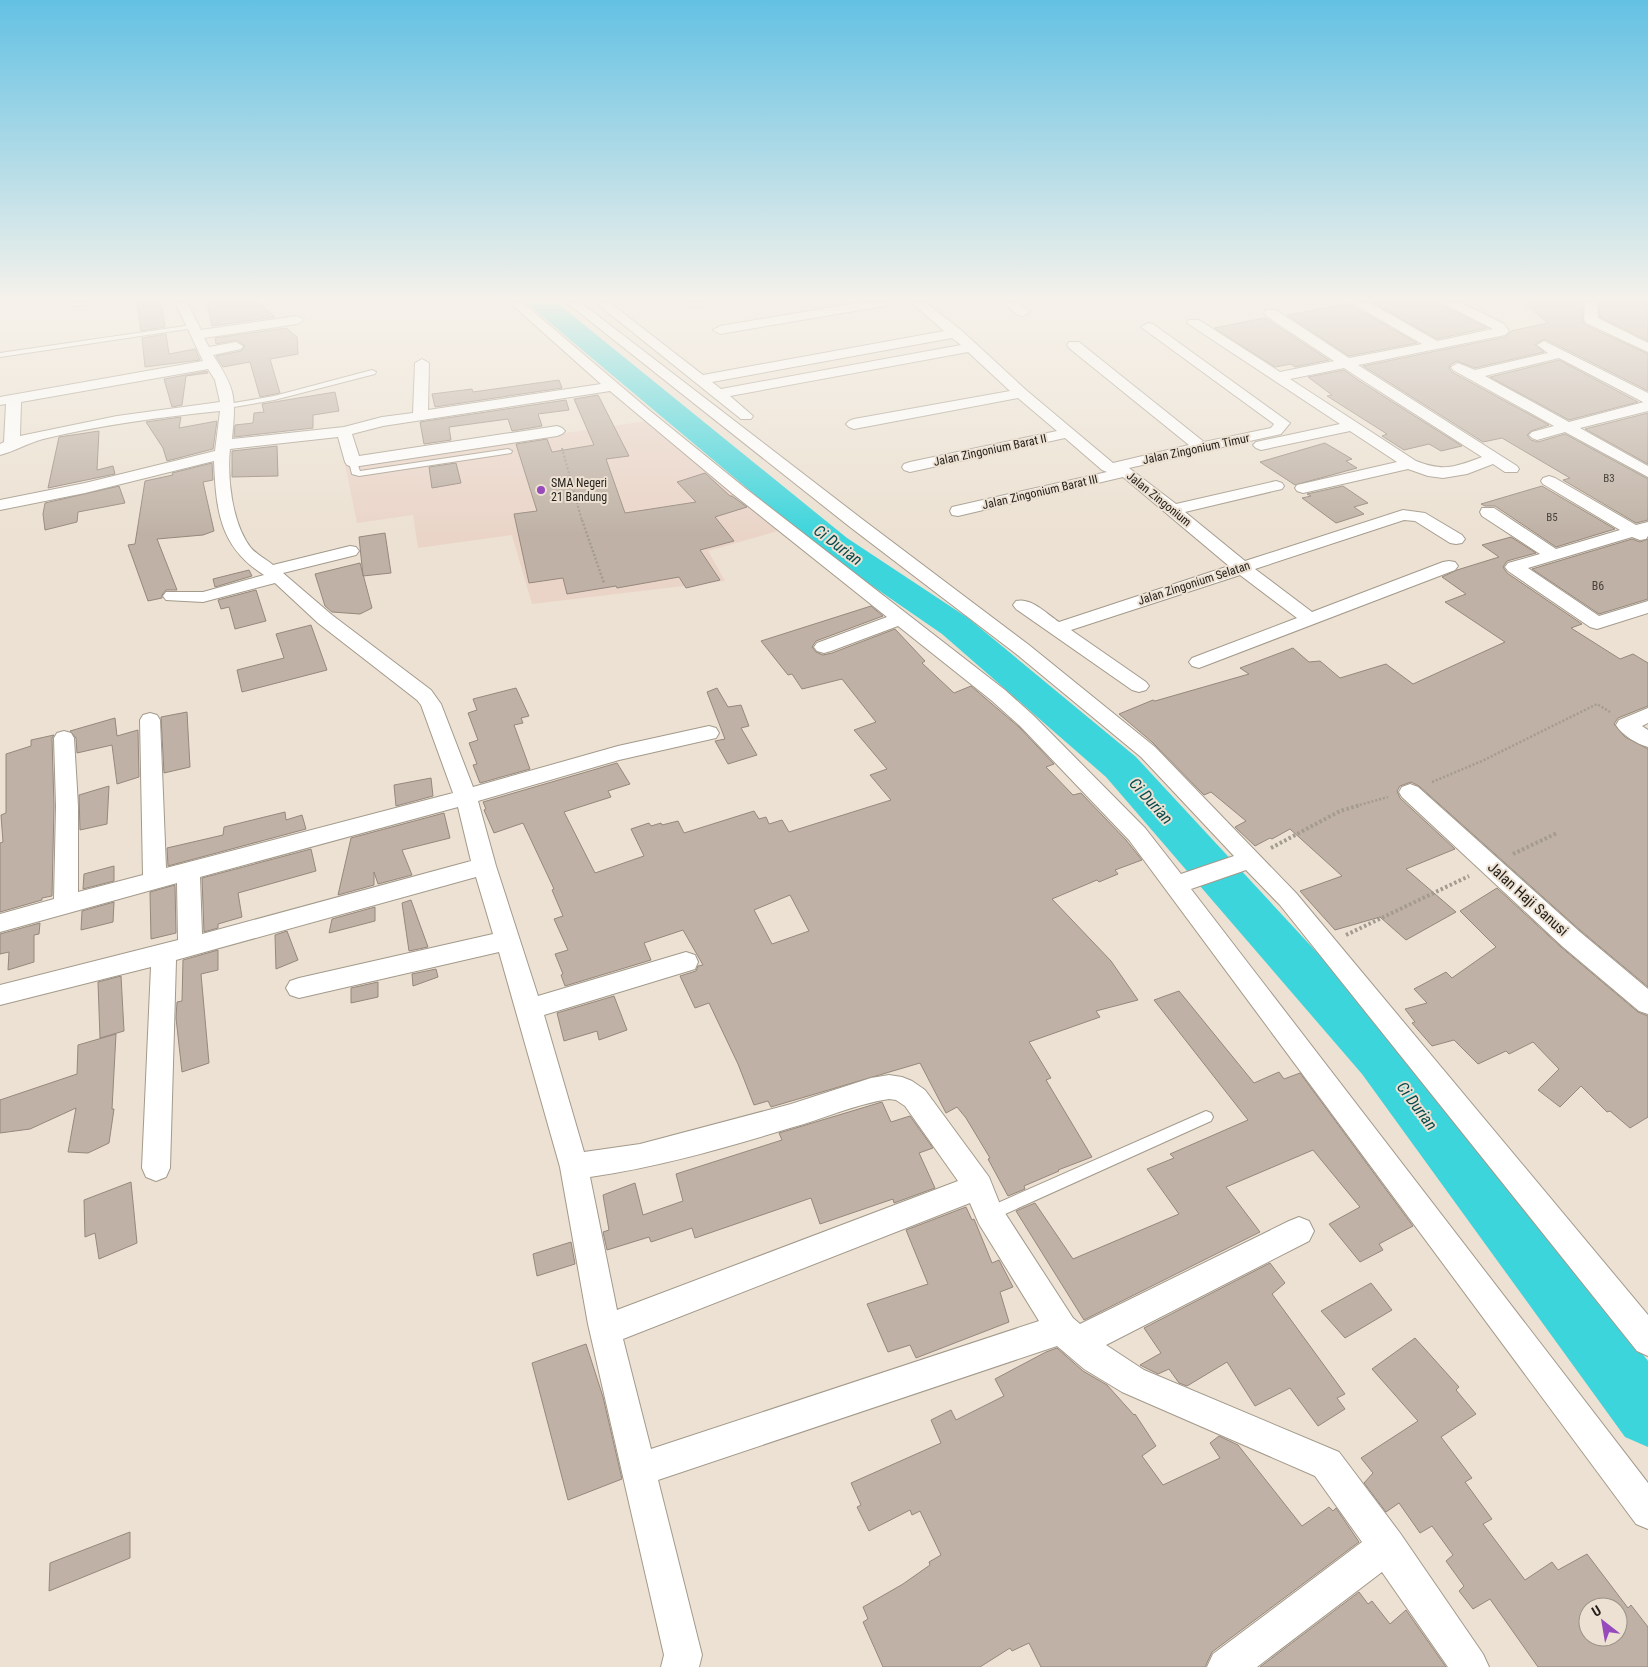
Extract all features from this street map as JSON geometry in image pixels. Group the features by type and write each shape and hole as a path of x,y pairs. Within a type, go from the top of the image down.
{"street":[{"path":"85,380 66,389 7,399 6,447 60,431 142,416 228,406"},
{"path":"222,380 228,406 222,449 224,502 231,526 246,555 273,574 325,619 424,695 431,704 466,797 484,866 529,1009 574,1167 604,1324 682,1655 680,1667"},
{"path":"420,416 421,380"},
{"path":"606,380 740,491 998,695 1027,721 1184,882 1648,1512"},
{"path":"672,380 1022,649 1148,752 1243,862 1288,900 1648,1340"},
{"path":"702,380 756,424"},
{"path":"718,394 784,380"},
{"name":"Jalan Zingonium","path":"1008,380 1108,466 1127,472 1236,563 1311,620"},
{"path":"1117,380 1200,448"},
{"name":"Jalan Zingonium Timur","path":"1118,469 1120,465 1276,431 1282,423 1222,380"},
{"path":"1282,380 1410,464 1427,472 1444,474 1494,458"},
{"path":"1372,380 1511,469"},
{"path":"1482,380 1548,417 1566,420 1648,472"},
{"path":"1611,380 1643,396"},
{"path":"0,505 79,489 222,449 344,432 376,423 613,386"},
{"path":"854,424 1022,392"},
{"path":"1619,398 1643,396"},
{"path":"1536,435 1566,420 1648,406"},
{"path":"1246,448 1353,426"},
{"path":"344,432 353,462 557,431"},
{"name":"Jalan Zingonium Barat II","path":"910,467 1069,433"},
{"path":"1303,488 1410,464"},
{"name":"Jalan Zingonium Barat III","path":"958,511 1116,474 1118,469"},
{"path":"1549,481 1643,533"},
{"path":"1172,510 1276,486"},
{"path":"1488,512 1554,555"},
{"name":"Jalan Zingonium Selatan","path":"1058,629 1236,563 1331,538 1403,514 1419,517 1456,539"},
{"path":"1643,533 1514,567 1597,623 1648,607"},
{"path":"172,596 203,596 350,550"},
{"path":"1199,662 1450,566"},
{"path":"1022,604 1139,686"},
{"path":"824,647 900,619"},
{"path":"1626,725 1648,715"},
{"path":"150,720 155,880"},
{"path":"1626,725 1648,740"},
{"path":"0,923 66,903 466,797 618,753 709,733"},
{"path":"64,738 68,806 66,903"},
{"name":"Jalan Haji Sanusi","path":"1410,792 1571,938 1648,1004"},
{"path":"1184,882 1243,862"},
{"path":"0,995 190,948 484,866"},
{"path":"188,871 190,948"},
{"path":"299,988 507,940"},
{"path":"156,1168 164,954"},
{"path":"529,1009 686,962"},
{"path":"574,1167 640,1157 791,1116 871,1090 889,1087 902,1089 915,1098 979,1186 989,1214 1069,1336 1117,1372 1133,1381 1327,1464 1387,1546 1470,1667"},
{"path":"613,1327 979,1186"},
{"path":"651,1466 1069,1336 1300,1231"},
{"path":"1226,1667 1387,1546"}],"lane":[{"path":"228,406 265,400 342,380"},
{"path":"353,462 355,472 360,474 508,450"},
{"path":"989,1214 1206,1117"}],"path":[{"path":"557,431 575,488 582,520 604,583"},
{"path":"1243,862 1340,811 1410,792 1482,761 1596,704 1626,725"},
{"path":"1325,945 1440,892 1490,865 1557,833"}],"shaded area":[{"name":"SMA Negeri 21 Bandung","path":"648,421 781,530 708,551 725,581 532,604 512,535 418,548 413,515 357,523 345,465"}],"building":[{"path":"164,380 185,380 182,405 172,407"},
{"path":"255,380 276,380 280,393 260,397"},
{"path":"559,380 562,388 435,407 432,394 472,389 473,392"},
{"path":"1312,380 1358,380 1462,446 1441,451 1429,444 1404,450 1382,436 1387,434 1327,396 1332,395"},
{"path":"1385,380 1466,380 1549,425 1531,431 1527,435 1531,440 1538,442 1565,434 1648,479 1648,520 1636,523 1563,480 1570,478 1502,438 1483,442"},
{"path":"1495,380 1596,380 1638,402 1569,420"},
{"path":"1626,380 1648,380 1648,391"},
{"path":"335,392 339,411 313,415 313,428 234,437 235,425 253,423 254,413 264,412 262,404"},
{"path":"598,395 629,456 606,459 625,513 696,502 677,482 705,473 730,496 747,507 715,517 734,541 700,550 720,580 686,588 679,577 617,588 616,586 567,594 563,578 529,583 514,514 537,511 516,444 547,439 552,452 594,445 574,399"},
{"path":"566,400 569,410 538,414 542,426 512,431 508,419 449,427 451,440 424,444 420,422"},
{"path":"1648,413 1648,464 1585,429"},
{"path":"181,417 179,428 217,421 213,449 167,461 163,448 146,422"},
{"path":"99,431 97,470 113,466 115,474 48,488 59,437"},
{"path":"1325,443 1352,459 1346,461 1357,468 1295,485 1260,462"},
{"path":"277,446 278,476 232,477 232,451"},
{"path":"212,463 213,480 203,482 214,531 203,535 157,539 177,590 166,590 162,598 148,601 128,545 135,544 145,481"},
{"path":"456,463 461,483 432,488 429,467"},
{"path":"119,486 125,503 78,512 77,522 45,530 43,514 45,503"},
{"path":"1343,486 1368,503 1354,507 1364,514 1336,523 1302,498 1311,496 1307,494"},
{"path":"1542,486 1615,529 1556,547 1495,506 1481,504"},
{"path":"385,533 391,573 363,576 359,537"},
{"path":"1511,537 1536,553 1507,561 1503,567 1507,573 1582,624 1571,628 1620,659 1633,654 1648,663 1648,706 1618,718 1614,724 1625,737 1648,749 1648,987 1581,931 1419,786 1411,782 1400,786 1397,791 1400,798 1455,849 1406,869 1456,912 1406,940 1380,917 1335,930 1300,891 1342,876 1290,829 1255,846 1235,827 1246,821 1211,792 1204,795 1152,742 1119,714 1153,700 1249,674 1240,668 1293,648 1309,662 1320,661 1340,678 1386,664 1413,684 1505,642 1445,602 1466,594 1442,577 1457,570 1499,557 1482,545"},
{"path":"1632,539 1640,542 1648,539 1648,599 1599,614 1532,569"},
{"path":"360,563 372,608 360,614 332,612 325,606 315,574"},
{"path":"249,570 252,576 215,587 213,579"},
{"path":"256,590 266,621 235,629 229,607 221,609 218,600"},
{"path":"871,606 883,616 816,641 812,647 816,652 823,655 895,629 925,661 922,663 954,693 971,686 1019,727 1054,764 1046,767 1073,795 1081,793 1126,840 1142,860 1115,870 1118,874 1099,882 1097,880 1052,899 1111,961 1138,1000 1096,1011 1100,1017 1029,1042 1051,1078 1046,1080 1092,1157 1058,1170 1024,1186 1025,1189 1008,1196 988,1159 990,1158 966,1118 957,1107 946,1113 920,1063 771,1107 768,1101 754,1105 738,1064 709,1003 695,1008 680,976 696,971 698,966 703,965 683,930 644,943 651,960 565,986 561,975 563,974 555,954 568,950 554,919 563,916 552,890 554,889 523,823 494,833 484,810 486,809 483,802 617,763 630,784 608,791 611,797 564,812 595,873 644,856 631,829 649,823 651,826 678,821 684,833 754,811 759,819 766,817 769,824 782,820 789,832 891,800 870,775 887,769 854,730 876,722 842,679 802,689 792,674 788,675 761,641","holes":["790,895 809,931 772,944 754,910"]},
{"path":"311,625 327,670 242,692 237,670 284,658 276,634"},
{"path":"516,688 529,716 521,718 523,723 514,725 530,769 480,783 473,765 477,764 469,743 478,740 468,713 477,710 473,699"},
{"path":"717,688 728,707 741,705 749,726 741,728 757,755 728,764 715,741 725,739 707,692"},
{"path":"187,712 190,767 164,773 161,717"},
{"path":"115,718 117,736 138,730 139,777 117,784 112,745 77,753 76,738 70,731"},
{"path":"54,735 52,738 54,806 52,896 0,912 0,843 3,842 1,815 6,813 6,754 31,746 31,740"},
{"path":"431,778 433,796 396,806 394,785"},
{"path":"109,786 107,824 80,830 79,795"},
{"path":"285,812 286,820 302,815 306,829 168,866 167,848 223,835 224,827"},
{"path":"444,813 450,838 402,850 412,875 378,884 374,872 374,885 338,895 351,838"},
{"path":"311,849 316,871 238,893 242,917 218,924 218,928 204,932 202,878"},
{"path":"114,866 114,881 83,889 84,874"},
{"path":"175,885 176,933 151,939 150,892"},
{"path":"1497,888 1561,947 1638,1012 1648,1016 1648,1117 1630,1128 1610,1111 1607,1112 1581,1086 1560,1107 1538,1090 1559,1069 1533,1042 1509,1054 1506,1051 1478,1064 1454,1040 1432,1046 1412,1023 1415,1022 1405,1009 1427,1003 1414,989 1446,972 1452,978 1496,947 1460,911"},
{"path":"411,900 428,947 409,951 402,903"},
{"path":"114,902 113,922 81,930 82,911"},
{"path":"375,907 375,921 329,933 332,919"},
{"path":"40,923 39,934 34,935 34,962 8,970 9,952 0,954 0,934"},
{"path":"287,931 298,960 276,969 275,935"},
{"path":"218,950 218,970 201,974 209,1063 182,1072 176,1018 177,1002 182,1001 183,960"},
{"path":"436,969 438,977 413,986 412,974"},
{"path":"121,976 124,1031 100,1038 98,982"},
{"path":"378,982 378,997 351,1003 351,988"},
{"path":"1179,991 1254,1083 1279,1072 1284,1079 1300,1073 1413,1226 1379,1244 1383,1250 1360,1262 1329,1224 1360,1207 1313,1150 1226,1187 1260,1232 1084,1320 1016,1211 1035,1203 1073,1259 1179,1214 1147,1169 1174,1158 1170,1154 1248,1120 1154,1000"},
{"path":"614,996 627,1030 599,1040 597,1031 564,1041 557,1013"},
{"path":"116,1034 112,1109 114,1109 109,1143 88,1153 68,1152 76,1108 30,1129 0,1133 0,1100 77,1074 78,1045"},
{"path":"882,1102 891,1122 910,1116 933,1148 919,1153 935,1188 894,1203 893,1199 820,1224 811,1198 695,1238 692,1228 651,1242 649,1237 607,1250 603,1232 609,1230 603,1195 635,1183 643,1215 683,1201 676,1174 782,1140 779,1133"},
{"path":"131,1182 137,1243 99,1259 95,1233 85,1237 84,1200"},
{"path":"966,1207 972,1220 974,1219 992,1263 999,1260 1013,1287 1000,1292 1009,1322 916,1358 910,1345 888,1352 867,1304 928,1284 906,1230"},
{"path":"571,1242 575,1264 537,1276 533,1254"},
{"path":"1270,1263 1285,1283 1272,1294 1345,1394 1337,1398 1345,1409 1318,1426 1290,1388 1255,1406 1227,1362 1187,1386 1179,1383 1169,1369 1158,1374 1140,1365 1161,1353 1144,1328"},
{"path":"1371,1283 1392,1310 1345,1338 1321,1311"},
{"path":"1415,1338 1459,1387 1456,1390 1476,1414 1441,1437 1472,1478 1465,1482 1492,1519 1483,1524 1525,1580 1552,1562 1558,1570 1587,1554 1620,1597 1578,1597 1578,1647 1628,1647 1628,1608 1631,1605 1648,1627 1648,1667 1538,1667 1490,1599 1473,1609 1459,1591 1464,1586 1446,1561 1453,1555 1432,1526 1420,1533 1399,1503 1386,1512 1364,1483 1373,1473 1361,1458 1418,1421 1372,1369"},
{"path":"586,1344 603,1397 622,1479 568,1500 532,1363"},
{"path":"1057,1348 1083,1371 1107,1385 1135,1414 1156,1446 1142,1456 1163,1485 1220,1458 1210,1443 1219,1436 1238,1445 1302,1526 1329,1507 1333,1511 1336,1508 1359,1542 1212,1652 1205,1667 1041,1667 1029,1643 1012,1651 1010,1648 980,1667 883,1667 863,1622 868,1619 863,1607 903,1584 930,1565 929,1562 941,1555 920,1511 912,1515 910,1510 869,1531 857,1507 861,1505 851,1483 941,1443 931,1420 951,1410 956,1420 1004,1396 995,1379"},
{"path":"130,1532 130,1558 49,1591 50,1563"},
{"path":"1359,1592 1368,1604 1372,1601 1390,1624 1406,1610 1446,1667 1260,1667"}],"waterway":[{"name":"Ci Durian","path":"634,380 835,545 955,626 1121,767 1381,1058 1648,1414"}],"place":[{"name":"SMA Negeri 21 Bandung","path":"541,490"}]}
